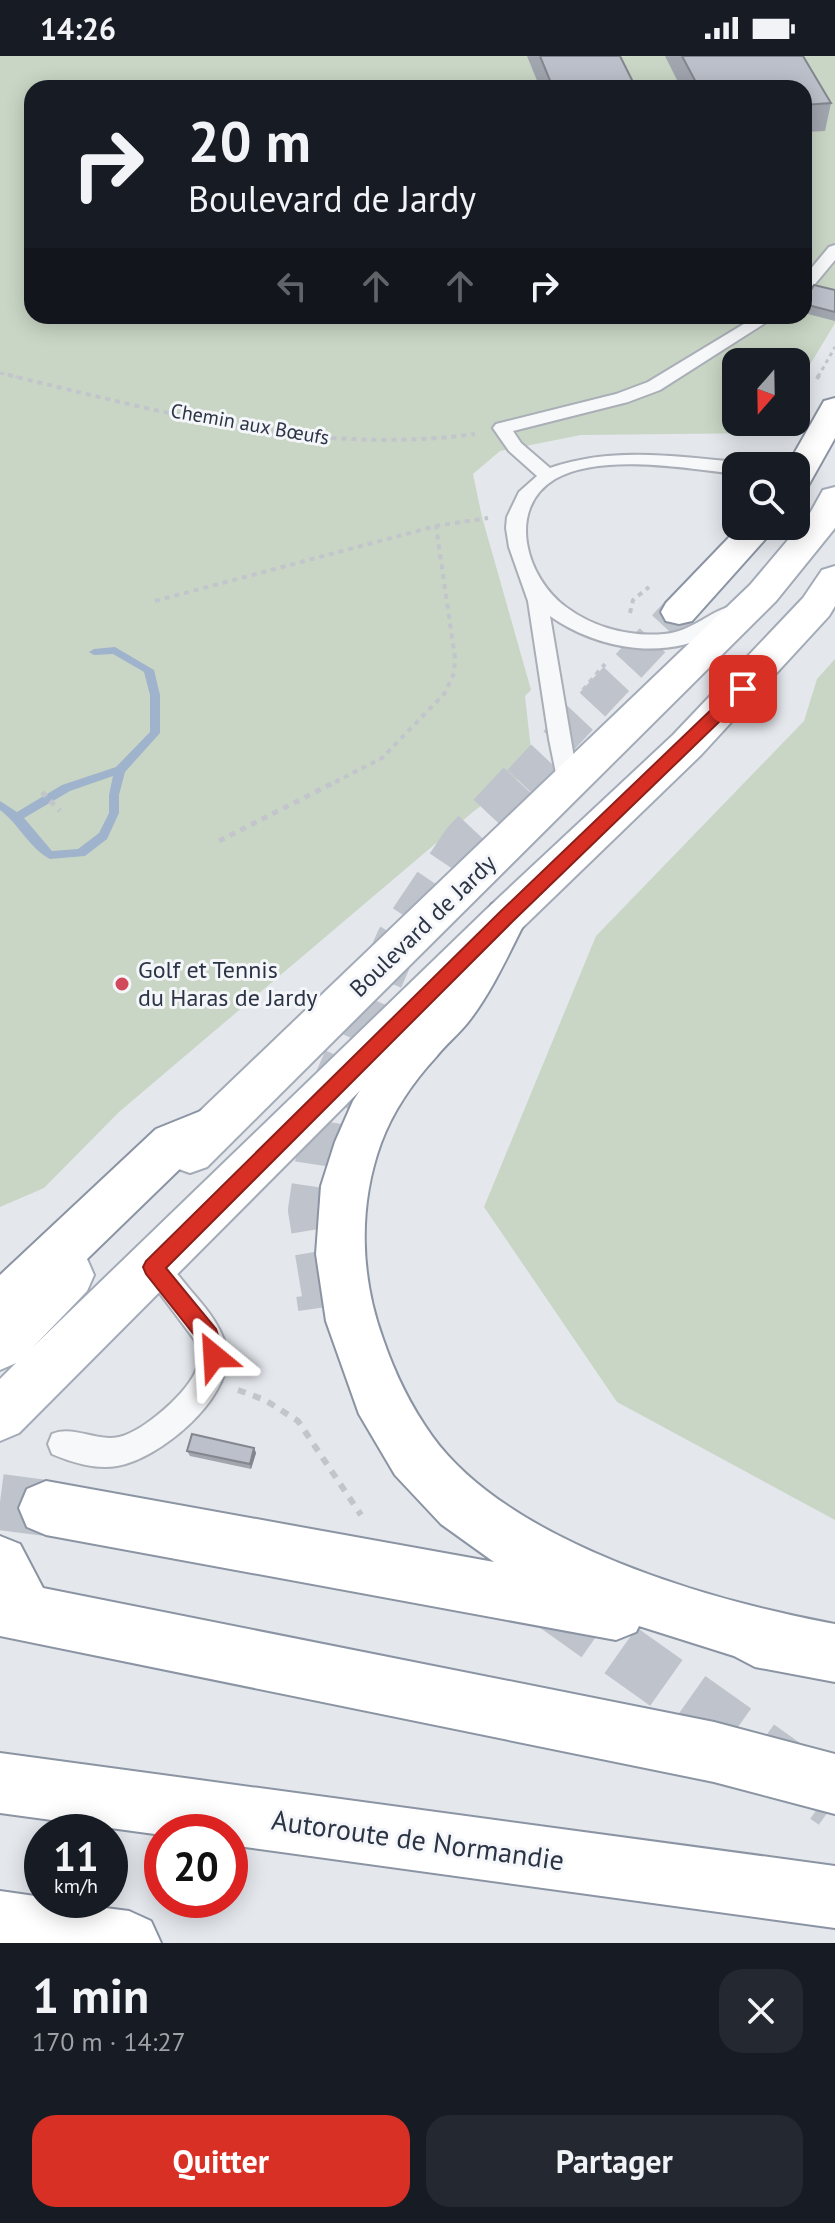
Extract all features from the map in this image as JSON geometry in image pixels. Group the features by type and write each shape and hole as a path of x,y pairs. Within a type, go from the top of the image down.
{"main road":[{"path":"810,454 835,408"},
{"name":"Boulevard de Jardy","path":"0,1345 218,1124 568,787 763,593 823,520 835,498"},
{"path":"679,612 747,540"},
{"path":"0,1415 507,916 743,689 816,607 835,578"},
{"path":"507,916 453,1009 394,1073 357,1143 348,1175 338,1241 342,1286 364,1370 383,1410 438,1484 505,1539 555,1566 616,1592 781,1642"},
{"path":"0,1309 173,1144 218,1124"},
{"path":"46,1508 835,1653"},
{"path":"8,1595 714,1752 835,1784"},
{"name":"Autoroute de Normandie","path":"0,1783 835,1897"},
{"path":"0,1922 129,1943"}],"lane":[{"path":"812,277 835,250"},
{"path":"548,476 515,447 502,428 622,398 654,386 755,324"},
{"path":"568,787 536,592 517,548 516,519 524,496 538,480 567,467 604,460 722,467"},
{"path":"536,592 565,617 624,640 662,640 695,635 763,593"},
{"path":"62,1444 106,1453 134,1447 196,1398 207,1379 214,1356 208,1336 153,1267"}],"path":[{"name":"Chemin aux Bœufs","path":"0,373 247,428 310,438 421,443 502,428"},
{"path":"155,601 436,526 482,517 516,519"},
{"path":"219,841 382,758 445,693 454,673 455,658 436,526"},
{"path":"554,709 571,705 624,640 633,600 656,581"},
{"path":"42,792 60,811"},
{"path":"207,1379 265,1400 298,1421 310,1434 363,1518"}],"green space":[{"name":"Golf et Tennis du Haras de Jardy","path":"0,56 835,56 835,323 810,365 810,348 722,348 722,434 581,435 500,451 473,474 482,517 531,690 525,696 533,768 474,811 119,1112 44,1188 0,1207"},
{"path":"835,659 835,1520 617,1402 484,1207 596,936 804,721 817,679"}],"building":[{"path":"540,56 620,56 632,80 550,80"},
{"path":"682,56 803,56 831,103 812,104 812,80 695,80"},
{"path":"814,285 835,290 835,312 812,306"},
{"path":"192,1434 254,1448 250,1464 187,1451"}],"waterway":[{"path":"94,652 115,650 149,670 155,695 155,733 120,770"},
{"path":"0,805 15,816 50,855 81,853 103,836 114,813 114,795 120,770"},
{"path":"19,816 66,788 120,770"}],"tunnel":[{"path":"520,782 679,612"},
{"path":"324,1295 310,1210 326,1104 398,940 464,842 522,780"},
{"path":"324,1293 326,1307"},
{"path":"0,1502 46,1508"},
{"path":"552,1602 835,1802"}],"place":[{"name":"Golf et Tennis du Haras de Jardy","path":"122,984"}],"route":[{"path":"214,1356 208,1336 153,1267 507,916 743,689"}]}
